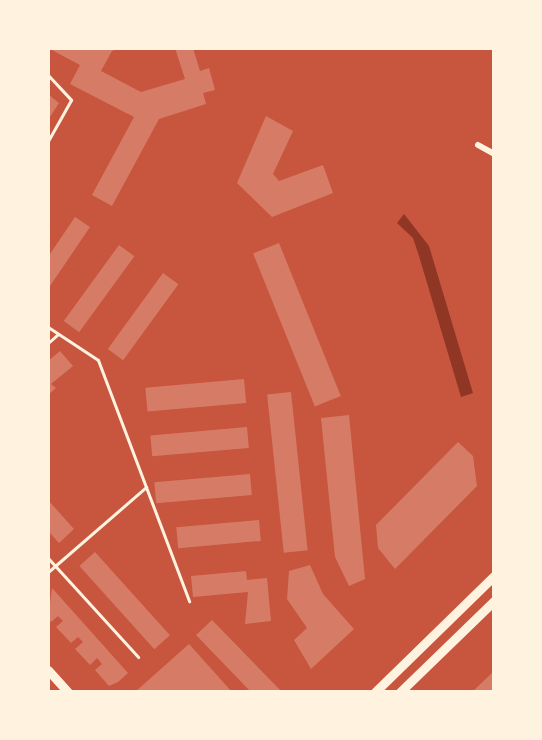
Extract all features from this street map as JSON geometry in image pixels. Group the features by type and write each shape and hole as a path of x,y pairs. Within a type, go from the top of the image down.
{"main road":[{"path":"375,692 494,576"},
{"path":"400,692 494,601"},
{"path":"48,670 68,692"}],"street":[{"path":"478,145 494,154"}],"lane":[{"path":"48,75 71,100 48,141"},
{"path":"48,327 98,360 189,601"},
{"path":"48,343 58,334"},
{"path":"48,572 146,488"},
{"path":"48,558 138,657"}],"shaded area":[{"path":"404,214 429,246 473,393 461,397 413,238 397,223"}],"building":[{"path":"48,48 121,48 112,51 101,71 141,92 185,79 175,48 193,48 200,71 209,68 215,90 203,93 206,104 159,119 112,206 92,195 134,117 70,84 80,65"},
{"path":"48,94 59,103 48,120"},
{"path":"266,116 293,131 273,174 279,181 323,165 333,193 272,217 237,183"},
{"path":"75,217 90,227 48,289 48,257"},
{"path":"279,243 341,396 315,406 253,253"},
{"path":"119,245 134,256 79,332 64,321"},
{"path":"163,273 178,284 123,360 108,349"},
{"path":"60,351 73,366 51,384 56,388 48,395 48,361"},
{"path":"244,379 246,403 147,412 145,388"},
{"path":"291,392 308,550 284,553 267,395"},
{"path":"349,415 365,579 349,586 335,557 321,418"},
{"path":"247,427 249,448 152,456 150,435"},
{"path":"458,442 473,456 477,486 395,569 378,548 376,525"},
{"path":"250,474 252,495 156,503 154,482"},
{"path":"48,500 74,529 59,543 48,531"},
{"path":"259,520 261,541 178,548 176,527"},
{"path":"95,552 170,635 154,649 79,566"},
{"path":"310,565 323,594 354,629 311,669 294,640 307,628 287,599 289,571"},
{"path":"246,571 247,580 267,578 271,621 245,624 248,592 193,597 191,576"},
{"path":"52,588 128,673 118,682 109,686 95,670 102,664 97,658 90,665 75,649 83,642 78,637 71,643 56,627 63,621 58,616 51,622 48,618"},
{"path":"212,620 282,692 251,692 196,635"},
{"path":"189,644 232,692 135,692"},
{"path":"494,671 494,692 472,692"}]}
